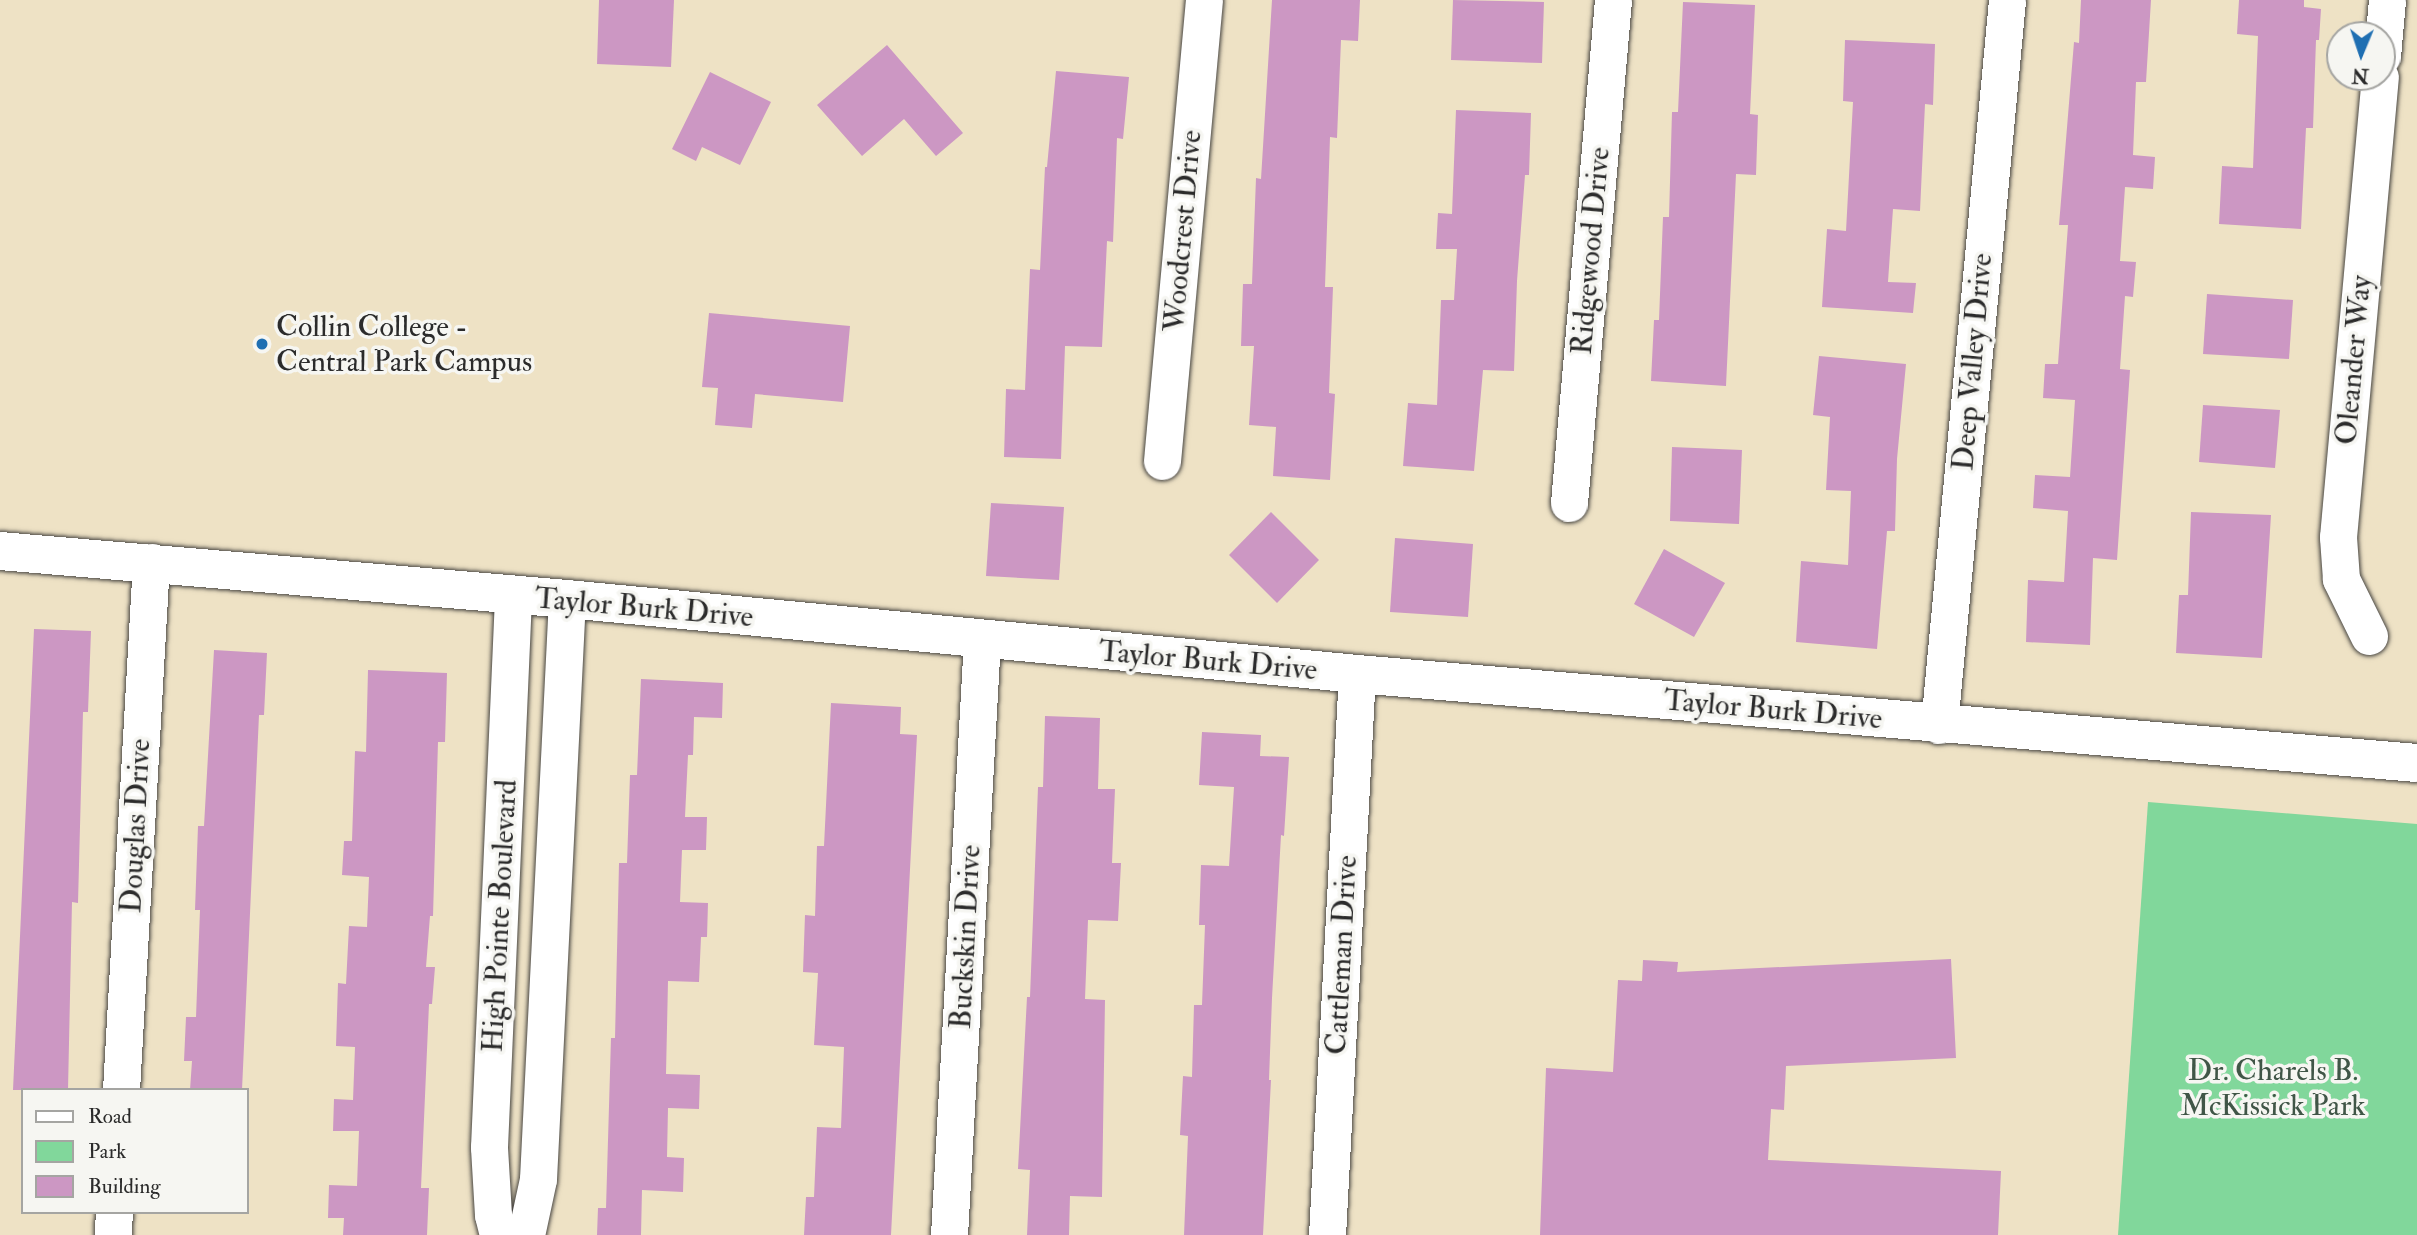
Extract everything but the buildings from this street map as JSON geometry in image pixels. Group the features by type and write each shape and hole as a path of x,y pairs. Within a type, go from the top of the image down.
{"street":[{"name":"Woodcrest Drive","path":"1162,461 1204,0"},
{"name":"Ridgewood Drive","path":"1569,503 1613,0"},
{"name":"Deep Valley Drive","path":"1939,725 2007,0"},
{"path":"2385,21 2387,0"},
{"name":"Oleander Way","path":"2369,636 2341,579 2338,537 2379,91"},
{"name":"Taylor Burk Drive","path":"0,551 150,562 513,597 567,599 1357,674 1939,725 2417,763"},
{"name":"Douglas Drive","path":"121,1088 150,562"},
{"name":"High Pointe Boulevard","path":"498,1235 493,1215 489,1147 513,597"},
{"name":"High Pointe Boulevard","path":"526,1235 538,1179 567,599"},
{"name":"Buckskin Drive","path":"949,1235 982,640"},
{"name":"Cattleman Drive","path":"1327,1235 1357,674"},
{"path":"113,1235 114,1214"}],"green space":[{"name":"Dr. Charels B. McKissick Park","path":"2148,802 2417,824 2417,1235 2118,1235"}],"place":[{"name":"Collin College - Central Park Campus","path":"262,344"}]}
